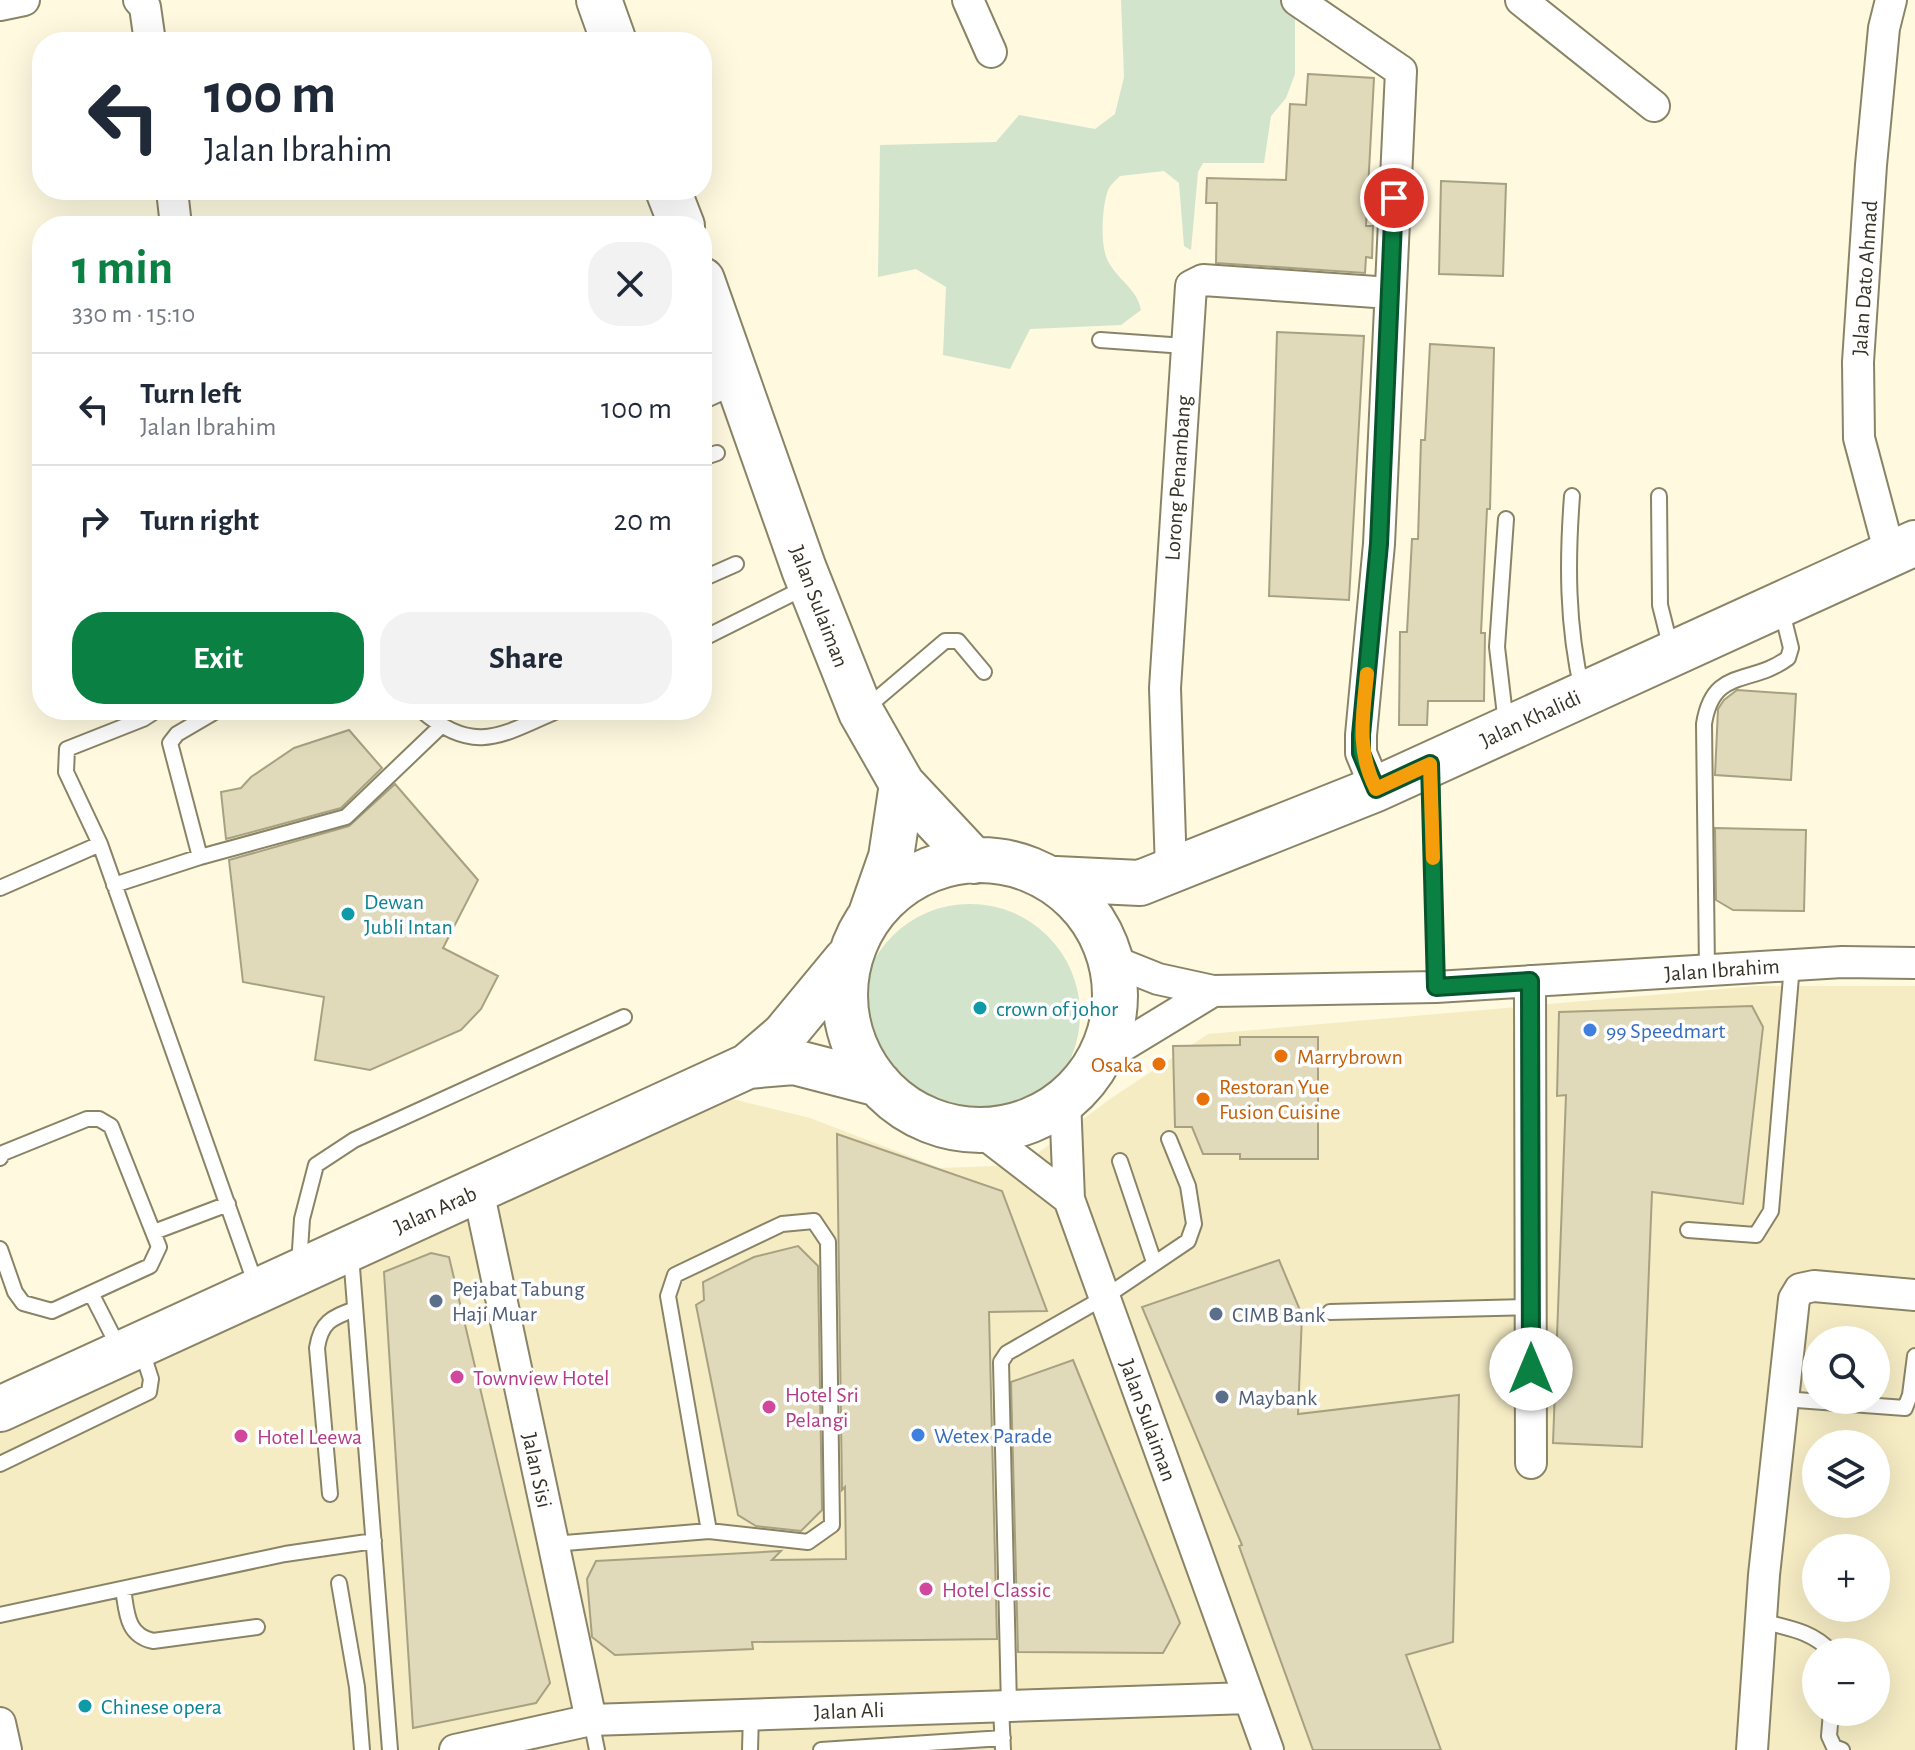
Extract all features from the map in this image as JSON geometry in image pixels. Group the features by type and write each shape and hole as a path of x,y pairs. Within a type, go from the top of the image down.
{"main road":[{"path":"599,0 610,32"},
{"name":"Jalan Sulaiman","path":"712,341 719,385 810,585 861,712 902,784 974,861"},
{"name":"Jalan Khalidi","path":"1156,876 1376,789 1902,549"},
{"path":"902,784 891,857 880,895 855,944 842,993 847,1026 859,1057 879,1084 907,1107 941,1123 978,1129 1024,1121 1065,1099 1098,1061 1111,1030 1115,1007 1111,931 1156,876"},
{"path":"748,1066 784,1035 855,944 883,902 908,881 974,861 1002,863 1056,879 1156,876"},
{"path":"1056,879 1087,909 1110,954"},
{"name":"Jalan Arab","path":"0,1409 258,1288 748,1066 794,1062 879,1084"}],"street":[{"path":"0,5 24,0"},
{"path":"139,0 145,7 149,32"},
{"path":"968,0 991,52"},
{"path":"1297,0 1401,71 1379,544 1361,735 1361,753 1376,789"},
{"path":"1521,0 1654,106"},
{"name":"Jalan Dato Ahmad","path":"1884,4 1858,362 1859,438 1902,549"},
{"name":"Lorong Penambang","path":"1156,876 1185,346 1191,286 1203,280 1390,293"},
{"name":"Jalan Ibrahim","path":"1110,954 1158,979 1213,991 1436,987 1792,965 1915,963"},
{"path":"1530,981 1531,1463"},
{"path":"1098,1061 1213,991"},
{"path":"1065,1099 1069,1199"},
{"path":"978,1129 1069,1199"},
{"name":"Jalan Sisi","path":"478,1190 591,1720"},
{"name":"Jalan Sulaiman","path":"1069,1199 1268,1750"},
{"path":"1752,1750 1761,1621 1794,1299 1800,1289 1814,1286 1915,1295"},
{"name":"Jalan Ali","path":"455,1750 591,1720 1248,1698"},
{"path":"0,1723 6,1750"}],"lane":[{"path":"1100,340 1185,346"},
{"path":"1572,496 1567,572 1573,646 1583,694"},
{"path":"1659,496 1660,605 1672,654"},
{"path":"1506,519 1497,669 1507,729"},
{"path":"712,575 736,564"},
{"path":"712,634 810,585"},
{"path":"1707,970 1704,724 1707,701 1718,686 1788,658 1791,648 1780,604"},
{"path":"861,712 945,641 958,641 984,672"},
{"path":"140,720 67,749 66,772 100,844 258,1288"},
{"path":"200,857 170,743 177,734 201,720"},
{"path":"432,720 462,737 492,739 536,720"},
{"path":"114,885 200,857 346,817 440,727"},
{"path":"1430,764 1436,987"},
{"path":"0,888 100,844"},
{"path":"1688,1230 1756,1235 1771,1211 1792,965"},
{"path":"299,1270 302,1219 316,1165 354,1140 624,1017"},
{"path":"0,1158 3,1153 87,1119 99,1119 111,1126 159,1247 150,1266 52,1311 23,1303 15,1292 0,1249"},
{"path":"821,1750 1003,1744 1001,1362 1007,1353 1105,1297 1188,1241 1194,1224 1188,1186 1169,1139"},
{"path":"1120,1161 1154,1262"},
{"path":"154,1232 228,1204"},
{"path":"553,1544 709,1531 808,1542 832,1525 828,1242 814,1221 782,1224 675,1275 671,1285 668,1296 709,1531"},
{"path":"350,1246 390,1750"},
{"path":"0,1464 149,1392 151,1379 91,1293"},
{"path":"1330,1312 1531,1307"},
{"path":"330,1494 317,1348 320,1330 328,1319 355,1309"},
{"path":"1783,1399 1905,1408 1910,1395 1915,1356"},
{"path":"0,1615 285,1554 374,1541"},
{"path":"339,1583 357,1687 362,1750"},
{"path":"123,1589 130,1627 140,1638 153,1641 257,1627"},
{"path":"1761,1621 1817,1638"},
{"path":"750,1750 751,1714"},
{"name":"Jalan Sisi","path":"591,1720 597,1750"},
{"path":"1830,1726 1829,1736 1834,1747 1842,1750"}],"shaded area":[{"path":"1756,986 1915,986 1915,1750 0,1750 0,1409 732,1099 810,1118 940,1168 1022,1165 1110,1099 1208,1034"}],"green space":[{"path":"1121,0 1280,0 1295,14 1295,74 1286,98 1271,116 1264,163 1203,163 1198,172 1191,250 1184,246 1179,183 1164,171 1120,176 1112,184 1103,215 1105,252 1111,266 1139,302 1141,310 1121,325 1030,329 1010,369 943,355 946,287 916,269 878,277 880,145 996,142 1019,115 1095,129 1115,114 1124,77"},
{"path":"970,904 1012,912 1048,936 1072,972 1080,1014 1072,1056 1048,1092 1012,1116 970,1124 928,1116 892,1092 868,1056 860,1014 868,972 892,936 928,912"}],"building":[{"path":"1308,74 1374,78 1366,226 1373,226 1372,258 1366,257 1365,273 1216,263 1217,203 1206,203 1207,178 1286,180 1290,104 1306,105"},
{"path":"1441,181 1506,184 1503,276 1439,274"},
{"path":"1277,332 1364,336 1349,600 1269,596"},
{"path":"1430,344 1494,348 1490,509 1487,509 1481,633 1485,633 1484,701 1428,701 1427,725 1399,725 1400,632 1407,632 1412,539 1418,539 1421,440 1425,440"},
{"path":"1737,690 1796,694 1791,780 1715,775 1718,709"},
{"path":"349,730 382,768 341,808 226,839 221,792 241,788 251,777 294,748"},
{"name":"Dewan Jubli Intan","path":"395,784 478,880 443,948 498,976 481,1009 461,1030 370,1070 315,1060 324,997 243,982 229,860 349,826"},
{"path":"1715,828 1806,830 1804,911 1733,910 1716,900"},
{"path":"1752,1006 1763,1027 1743,1204 1652,1192 1642,1447 1553,1443 1566,1095 1557,1096 1559,1012"},
{"path":"1240,1037 1318,1037 1318,1159 1240,1159 1240,1154 1203,1154 1192,1127 1175,1127 1173,1046 1240,1045"},
{"name":"Wetex Parade","path":"837,1134 1002,1191 1047,1311 989,1312 997,1639 752,1642 753,1649 615,1655 592,1637 587,1579 596,1561 781,1551 772,1560 846,1559 845,1487 842,1490"},
{"name":"Hotel Sri Pelangi","path":"798,1246 818,1266 822,1510 801,1531 756,1526 738,1515 696,1305 704,1300 703,1282 754,1257"},
{"path":"431,1253 449,1257 550,1683 536,1703 413,1728 384,1272"},
{"path":"1279,1260 1302,1315 1298,1414 1459,1395 1453,1642 1406,1655 1441,1750 1313,1750 1239,1546 1242,1545 1142,1307"},
{"path":"1073,1360 1180,1623 1163,1653 1018,1652 1011,1382"}],"slow traffic":[{"path":"1367,674 1361,753 1367,772 1376,789 1430,764 1433,858"}],"place":[{"name":"Dewan Jubli Intan","path":"348,914"},
{"name":"crown of johor","path":"980,1008"},
{"name":"99 Speedmart","path":"1590,1030"},
{"name":"Marrybrown","path":"1281,1056"},
{"name":"Osaka","path":"1159,1064"},
{"name":"Restoran Yue Fusion Cuisine","path":"1203,1099"},
{"name":"Pejabat Tabung Haji Muar","path":"436,1301"},
{"name":"CIMB Bank","path":"1216,1314"},
{"name":"Townview Hotel","path":"457,1377"},
{"name":"Maybank","path":"1222,1397"},
{"name":"Hotel Sri Pelangi","path":"769,1407"},
{"name":"Wetex Parade","path":"918,1435"},
{"name":"Hotel Leewa","path":"241,1436"},
{"name":"Hotel Classic","path":"926,1589"},
{"name":"Chinese opera","path":"85,1706"}],"route":[{"path":"1394,198 1379,544 1361,753 1376,789 1430,764 1436,987 1530,981 1531,1369"}]}
